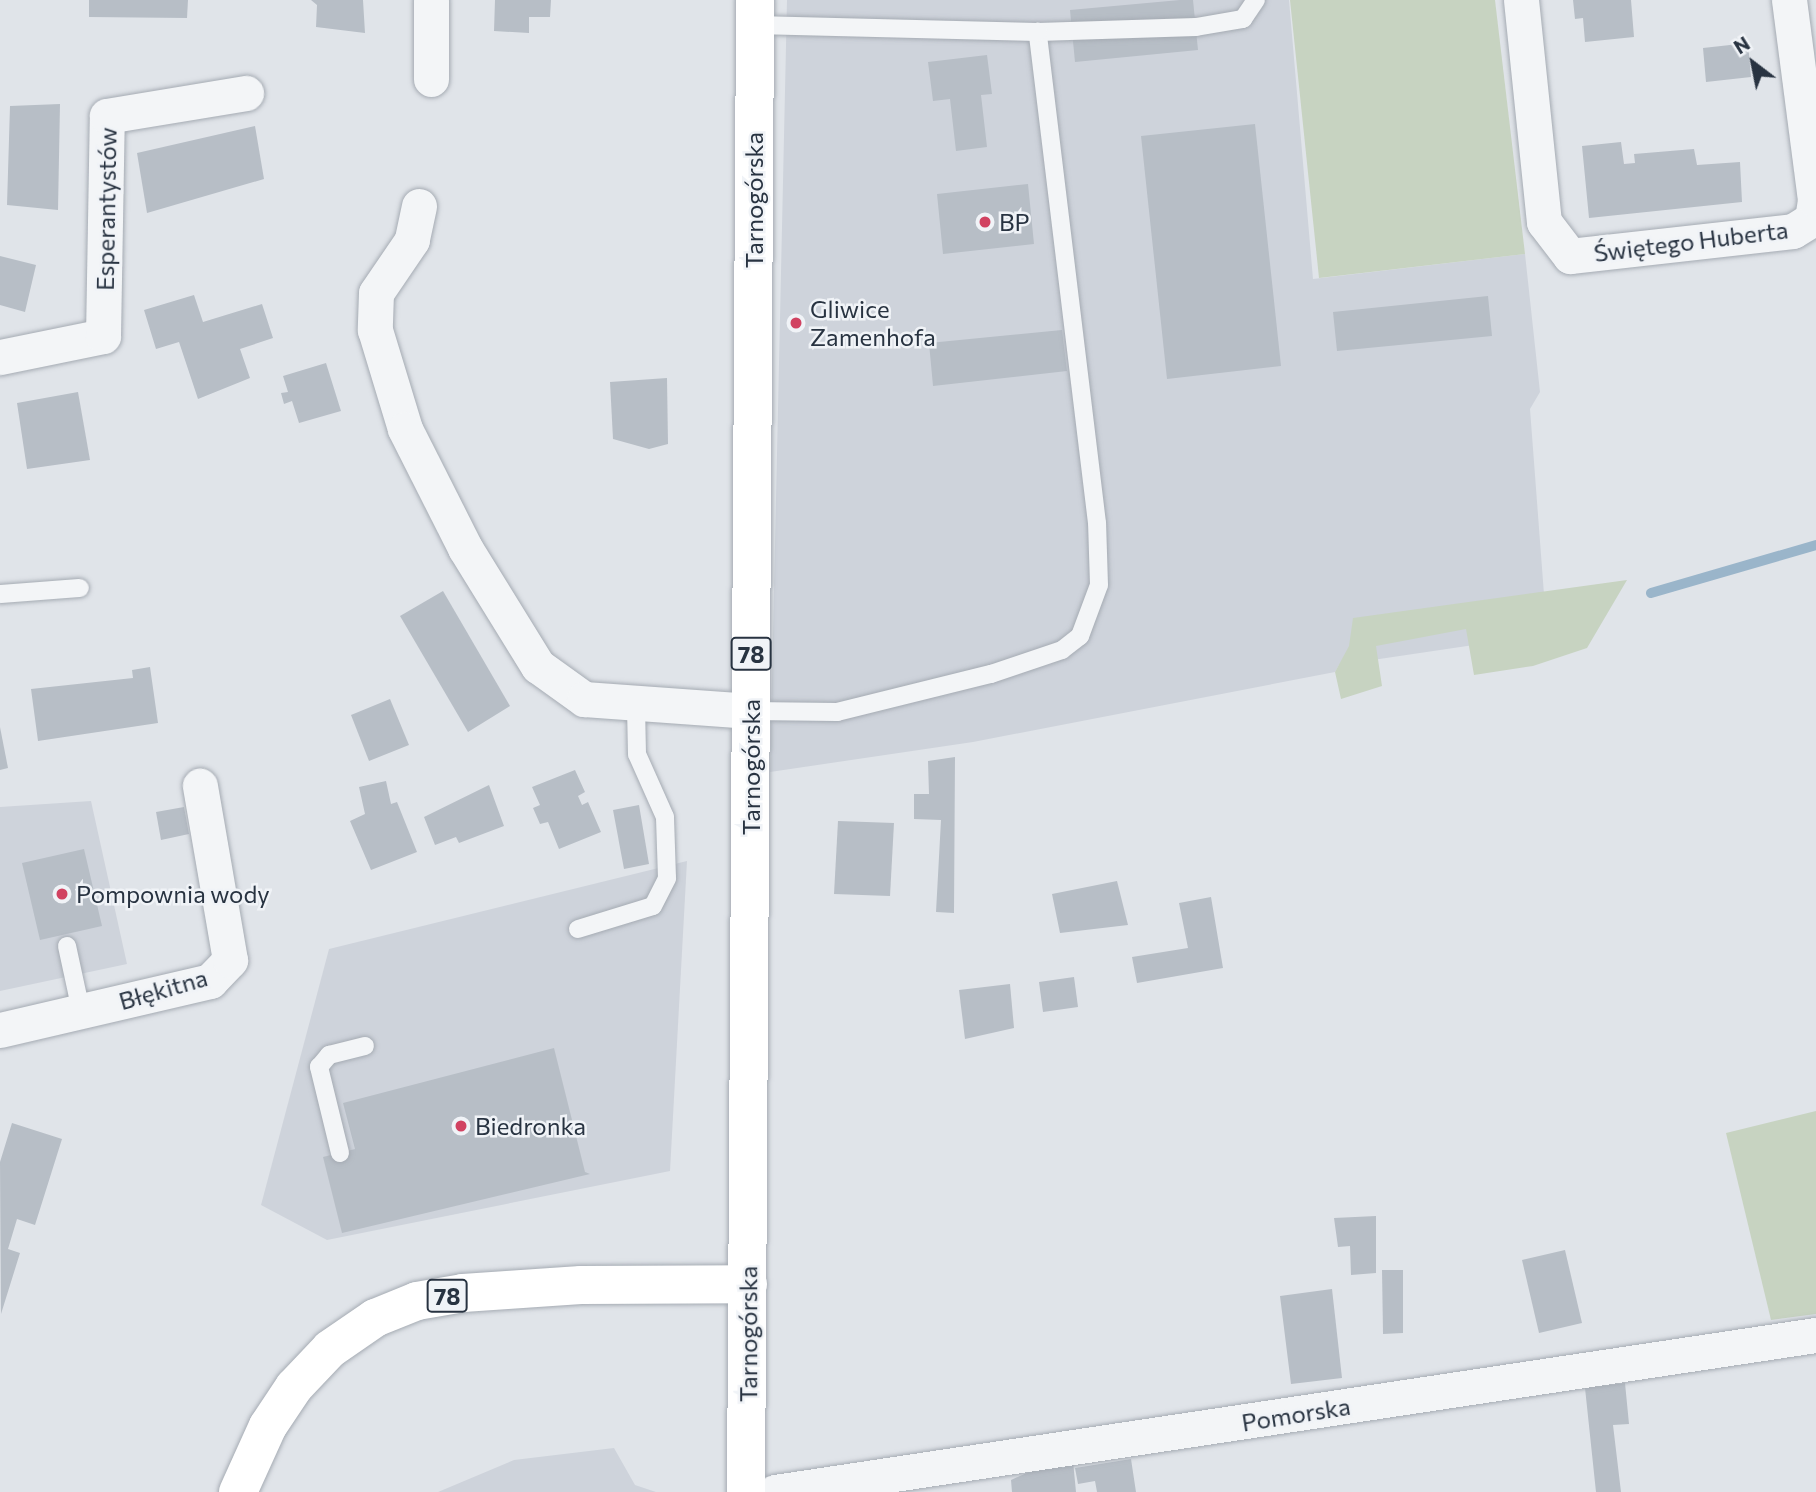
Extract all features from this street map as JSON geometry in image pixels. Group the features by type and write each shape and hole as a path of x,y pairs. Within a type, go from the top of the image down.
{"main road":[{"name":"Tarnogórska","path":"746,1492 755,12"},
{"name":"78","path":"238,1492 268,1426 294,1387 330,1349 375,1318 417,1301 463,1293 581,1285 748,1284"}],"street":[{"path":"431,0 431,79"},
{"name":"Świętego Huberta","path":"1521,0 1544,222 1570,256 1793,231 1812,219 1815,200 1789,0"},
{"name":"Esperantystów","path":"0,357 103,336 107,116 246,93"},
{"path":"419,206 411,240 376,293 376,330 405,429 465,548 538,666 584,699 636,705 698,704 751,711"},
{"name":"Błękitna","path":"0,1030 210,981 230,960 200,786"},
{"name":"Pomorska","path":"775,1492 1816,1335"}],"lane":[{"path":"755,12 1038,32 1196,27 1243,19 1256,0"},
{"path":"751,711 837,712 991,674 1062,650 1080,636 1090,617 1099,585 1097,523 1038,32"},
{"path":"0,594 80,588"},
{"path":"578,929 653,905 667,878 665,817 637,754 636,705"},
{"path":"67,946 81,1011"},
{"path":"340,1153 319,1068 329,1055 365,1046"}],"shaded area":[{"path":"787,0 1289,0 1313,279 1525,254 1540,392 1530,409 1547,634 1339,665 1335,672 973,742 770,772"},
{"path":"91,801 127,964 0,991 0,807"},
{"path":"687,861 670,1171 327,1240 261,1205 329,949"},
{"path":"614,1448 635,1485 656,1492 438,1492 514,1460"}],"green space":[{"path":"1290,0 1495,0 1525,254 1319,278"},
{"path":"1627,580 1587,648 1533,666 1474,675 1466,629 1376,646 1382,686 1341,699 1335,672 1349,646 1353,618"},
{"path":"1816,1111 1816,1314 1771,1320 1726,1133"}],"building":[{"path":"89,0 188,0 187,18 89,17"},
{"path":"311,0 363,0 365,33 316,27 317,5"},
{"path":"495,0 551,0 550,17 529,17 529,33 494,31"},
{"path":"1193,0 1198,50 1075,62 1070,10"},
{"path":"1573,0 1631,0 1634,37 1585,42 1583,18 1575,19"},
{"path":"1748,43 1751,77 1706,82 1703,48"},
{"path":"987,55 992,94 981,95 987,147 956,151 950,99 933,101 928,62"},
{"path":"60,104 58,210 7,205 10,106"},
{"path":"1255,124 1281,366 1167,379 1141,136"},
{"path":"255,126 264,179 147,213 137,153"},
{"path":"1621,142 1624,164 1635,163 1634,154 1694,149 1697,165 1740,162 1742,202 1589,218 1582,146"},
{"path":"1028,184 1034,244 943,254 937,194"},
{"path":"0,256 36,265 25,312 0,305"},
{"path":"194,295 203,322 262,304 273,338 240,349 250,378 198,399 179,342 156,349 144,310"},
{"path":"1488,296 1492,336 1337,351 1333,312"},
{"path":"1062,330 1067,371 933,386 929,343"},
{"path":"326,363 341,411 299,423 292,401 284,404 281,393 288,392 283,376"},
{"path":"667,378 668,444 649,449 613,439 610,382"},
{"path":"78,392 90,460 27,469 17,403"},
{"path":"443,591 510,706 468,732 400,616"},
{"path":"150,667 158,723 38,741 31,689 133,678 132,670"},
{"path":"390,699 409,745 369,761 351,715"},
{"path":"0,727 8,768 0,770"},
{"path":"955,757 954,913 936,912 941,820 914,819 914,794 929,794 928,761"},
{"path":"575,770 585,792 578,796 582,805 588,802 601,832 559,849 548,822 540,824 533,808 540,805 532,787"},
{"path":"386,781 391,804 397,802 417,852 371,870 350,821 365,814 359,787"},
{"path":"489,785 504,826 459,843 456,837 435,845 424,817"},
{"path":"639,805 649,864 624,869 613,810"},
{"path":"184,807 189,834 161,840 156,812"},
{"path":"838,821 894,823 890,896 834,894"},
{"name":"Pompownia wody","path":"84,849 102,926 40,940 22,863"},
{"path":"1117,881 1128,925 1060,933 1052,894"},
{"path":"1211,897 1223,968 1137,983 1132,957 1188,948 1179,903"},
{"path":"1074,977 1078,1007 1043,1012 1039,982"},
{"path":"1010,984 1014,1028 965,1039 959,990"},
{"name":"Biedronka","path":"554,1048 585,1172 590,1174 342,1233 323,1157 355,1149 343,1103"},
{"path":"12,1123 62,1139 35,1225 17,1219 8,1249 20,1253 1,1314 0,1162"},
{"path":"1376,1216 1376,1273 1351,1275 1350,1246 1338,1247 1334,1218"},
{"path":"1565,1250 1582,1323 1539,1333 1522,1260"},
{"path":"1382,1270 1403,1270 1403,1333 1383,1334"},
{"path":"1332,1289 1342,1378 1291,1384 1280,1296"},
{"path":"1625,1383 1629,1424 1613,1425 1621,1492 1596,1492 1585,1388"},
{"path":"1131,1459 1136,1492 1097,1492 1095,1481 1078,1484 1075,1468"},
{"path":"1053,1461 1063,1468 1073,1461 1076,1492 1012,1492 1011,1480"}],"waterway":[{"path":"1651,593 1816,545"}],"place":[{"name":"BP","path":"985,222"},
{"name":"Gliwice Zamenhofa","path":"796,323"},
{"name":"Pompownia wody","path":"62,894"},
{"name":"Biedronka","path":"461,1126"}]}
